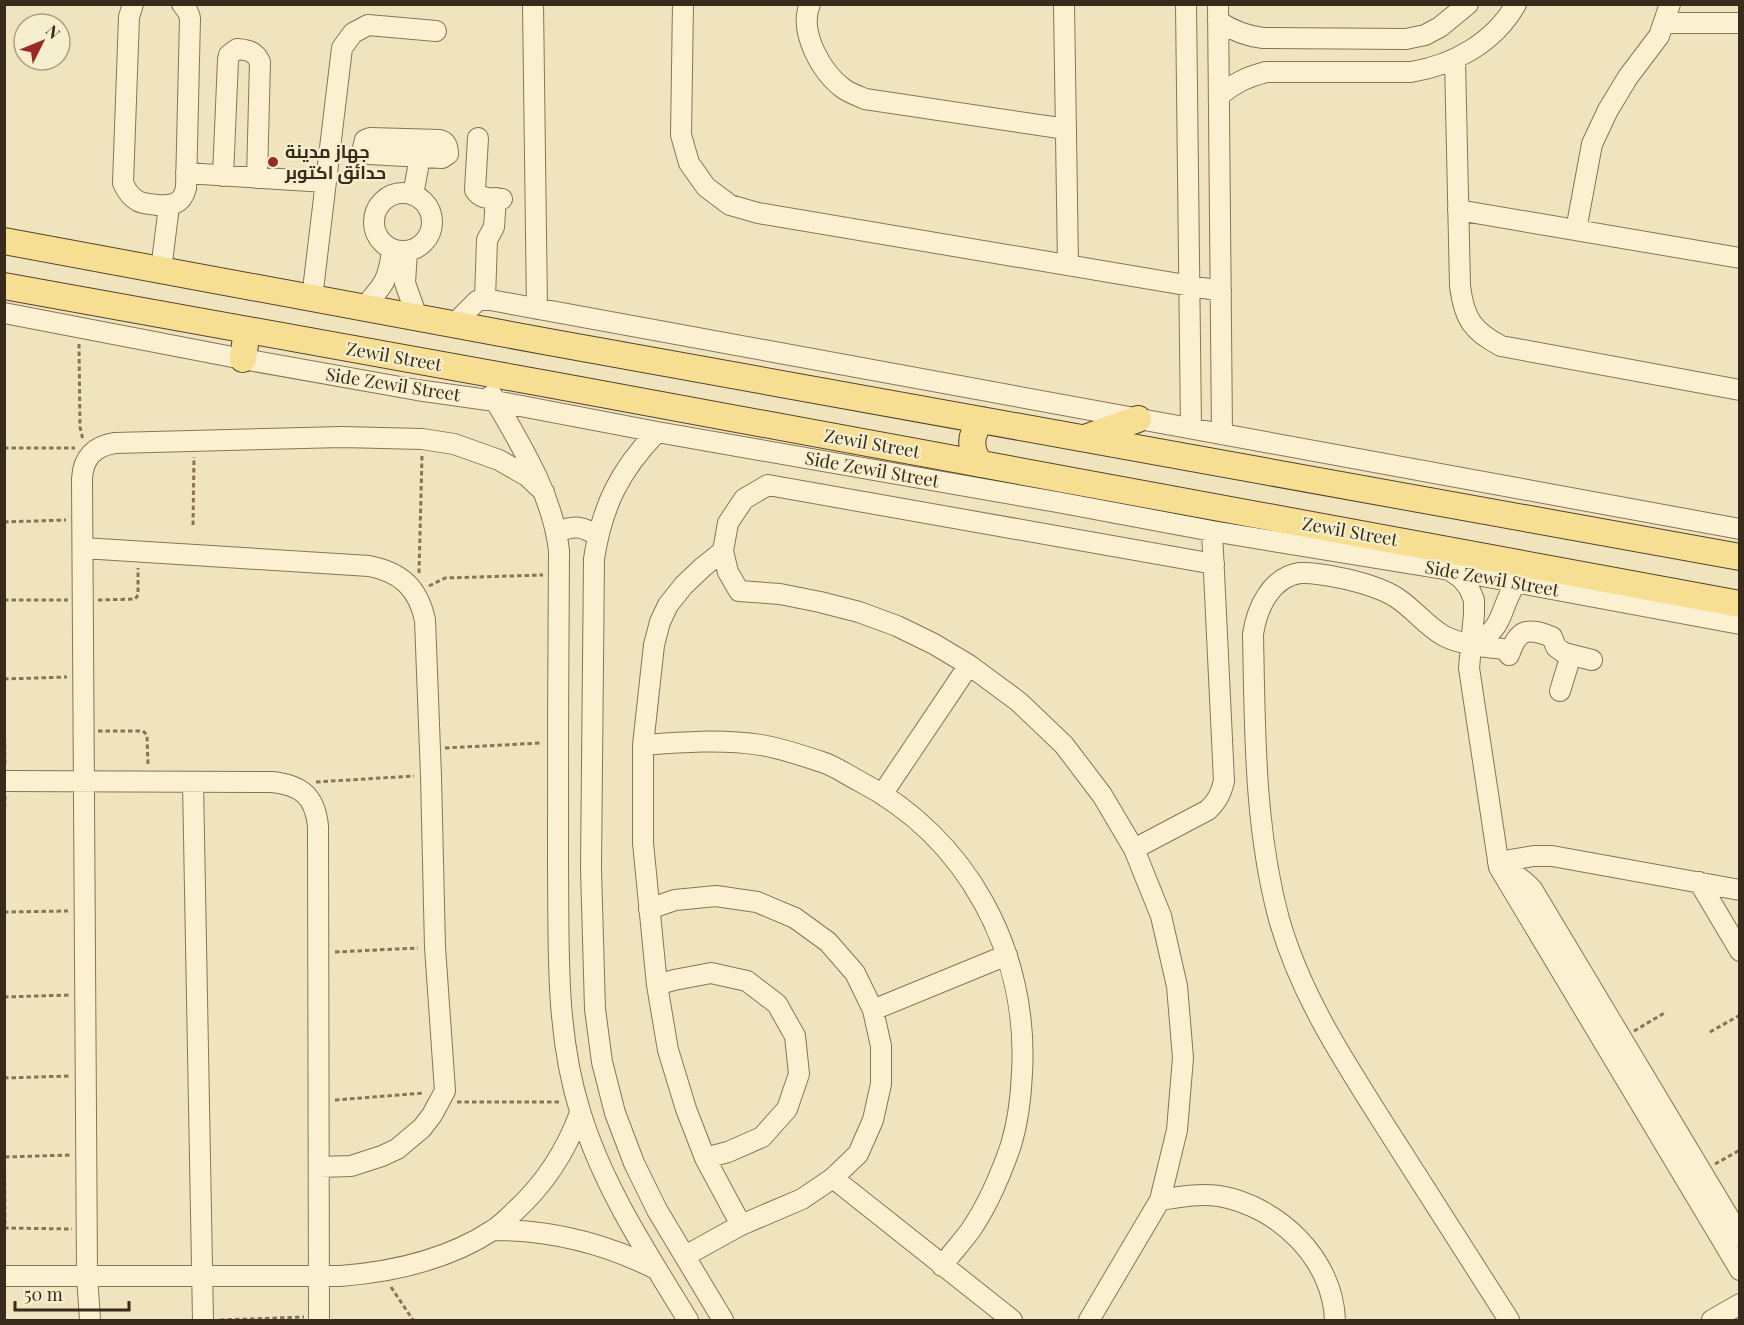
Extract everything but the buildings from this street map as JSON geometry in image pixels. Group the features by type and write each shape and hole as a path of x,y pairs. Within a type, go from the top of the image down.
{"main road":[{"path":"4,241 922,410 1740,557"},
{"name":"Zewil Street","path":"4,286 980,464 1058,490 1740,604"},
{"path":"243,359 247,330"},
{"path":"921,454 928,436 926,419 922,410"},
{"path":"1084,438 1138,418"},
{"path":"980,464 972,449 972,441 973,433 982,420"}],"street":[{"path":"133,4 129,17 123,183 126,190 137,201 144,204 169,206 176,204 184,195 186,173 190,18 182,4"},
{"path":"533,4 537,309"},
{"path":"683,4 681,135 689,163 706,188 730,204 758,213 1221,291"},
{"path":"810,4 808,33 815,55 828,74 845,89 866,99 1066,129"},
{"path":"1064,4 1068,265"},
{"path":"1186,4 1191,428"},
{"path":"1218,13 1232,30 1247,36 1406,39 1425,35 1440,27 1468,4"},
{"path":"1219,96 1233,84 1249,76 1266,72 1411,72 1432,68 1455,60 1470,51 1494,32 1516,4"},
{"path":"1218,13 1222,434"},
{"path":"1576,230 1592,144 1608,110 1628,77 1654,43 1667,14 1740,23"},
{"path":"312,298 342,48 353,33 368,25 436,31"},
{"path":"223,176 228,60 229,55 237,49 250,50 260,62 257,178"},
{"path":"1455,60 1460,286 1462,305 1471,322 1484,337 1501,346 1740,390"},
{"path":"478,138 475,190 479,196 499,198 494,227 487,240 485,299"},
{"path":"413,195 420,157"},
{"path":"186,173 326,182"},
{"path":"398,193 413,195 425,204 429,211 432,225 426,240 421,245 399,250 385,246 376,234 375,211 391,195 398,193"},
{"path":"161,270 169,206"},
{"path":"1458,210 1740,258"},
{"path":"364,308 386,281 399,250"},
{"path":"399,250 405,283 417,317"},
{"path":"454,324 477,302 485,299 1740,529"},
{"name":"Side Zewil Street","path":"4,313 417,390 495,400 657,432 1058,490 1212,531 1450,570 1740,624"},
{"path":"478,372 544,492 557,532 559,551 557,742 559,957 561,1018 571,1079 579,1108 609,1185 656,1269 688,1320"},
{"path":"657,432 621,476 604,512 594,559 591,869 595,1009 602,1062 619,1123 638,1172 657,1210 723,1320"},
{"path":"90,1320 87,1275 82,519 83,470 86,461 97,448 115,443 342,437 422,439 454,444 499,460 527,476 544,492"},
{"path":"1089,1320 1160,1200 1178,1120 1183,1058 1177,986 1161,916 1134,849 1102,795 1064,745 1019,702 969,664 897,626 859,612 780,594 739,591 728,572 723,551 728,523 738,507 744,500 768,485 1214,564"},
{"path":"557,532 570,527 585,528 598,536"},
{"path":"1134,849 1208,810 1222,792 1224,781 1212,531"},
{"path":"83,548 369,566 392,573 411,588 418,599 425,620 435,947 443,1096 422,1128 397,1149 351,1166 319,1167"},
{"path":"723,551 684,585 668,605 660,622 654,645 643,745 643,843 657,985 668,1050 686,1109 705,1158 741,1225"},
{"path":"1450,570 1461,578 1469,588 1474,600 1469,668 1471,691 1498,865 1740,1270"},
{"path":"1509,1320 1340,1053 1304,988 1280,919 1264,848 1256,775 1253,634 1260,608 1275,585 1299,573 1312,573 1358,582 1398,598 1443,635 1510,652 1514,641 1519,636 1533,632 1552,637 1559,651 1592,660"},
{"path":"1472,644 1490,635 1496,628 1502,618 1509,594 1516,583"},
{"path":"1560,691 1571,655"},
{"path":"883,794 969,664"},
{"path":"643,745 696,741 762,745 825,763 883,794 916,819 945,848 970,880 991,916 1007,954 1019,1001 1024,1048 1021,1096 1011,1143 995,1187 971,1229 942,1266"},
{"path":"5,782 287,783 300,789 310,799 316,812 319,1319"},
{"path":"193,782 203,1320"},
{"path":"1498,865 1534,856 1552,856 1740,890"},
{"path":"1498,865 1523,879 1532,889 1740,1236"},
{"path":"1699,882 1740,951"},
{"path":"649,909 675,900 716,896 757,902 795,918 828,942 855,973 873,1010 881,1047 881,1084 873,1120 858,1154 832,1178 802,1199 741,1225 685,1256"},
{"path":"873,1010 1007,954"},
{"path":"657,985 711,973 747,981 777,1004 795,1036 799,1074 787,1109 762,1137 728,1152 705,1158"},
{"path":"4,1276 319,1276 381,1272 431,1259 494,1230 525,1202 552,1170 573,1133 579,1108"},
{"path":"832,1178 1012,1320"},
{"path":"1160,1200 1189,1195 1218,1196 1247,1203 1274,1217 1296,1235 1315,1259 1328,1285 1335,1320"},
{"path":"494,1230 531,1231 568,1236 613,1250 656,1269"},
{"path":"1712,1320 1740,1304"}],"path":[{"path":"79,328 80,428 83,441 90,454"},
{"path":"418,599 422,439"},
{"path":"193,525 194,441"},
{"path":"4,448 71,448 84,450 90,454"},
{"path":"4,522 82,519"},
{"path":"418,599 432,583 445,578 559,575"},
{"path":"4,679 84,677"},
{"path":"4,692 4,831"},
{"path":"84,731 140,730 145,733 147,735 148,782"},
{"path":"429,749 557,742"},
{"path":"287,783 431,776"},
{"path":"4,912 85,911"},
{"path":"318,952 435,947"},
{"path":"4,997 86,995"},
{"path":"1621,1038 1666,1012"},
{"path":"1710,1032 1740,1015"},
{"path":"4,1078 86,1076"},
{"path":"4,1085 5,1228 87,1230"},
{"path":"318,1101 443,1096 579,1108"},
{"path":"1701,1172 1740,1150"},
{"path":"5,1157 86,1154"},
{"path":"381,1272 413,1320"},
{"path":"203,1320 319,1319"}],"place":[{"name":"جهاز مدينة حدائق اكتوبر","path":"273,162"}]}
